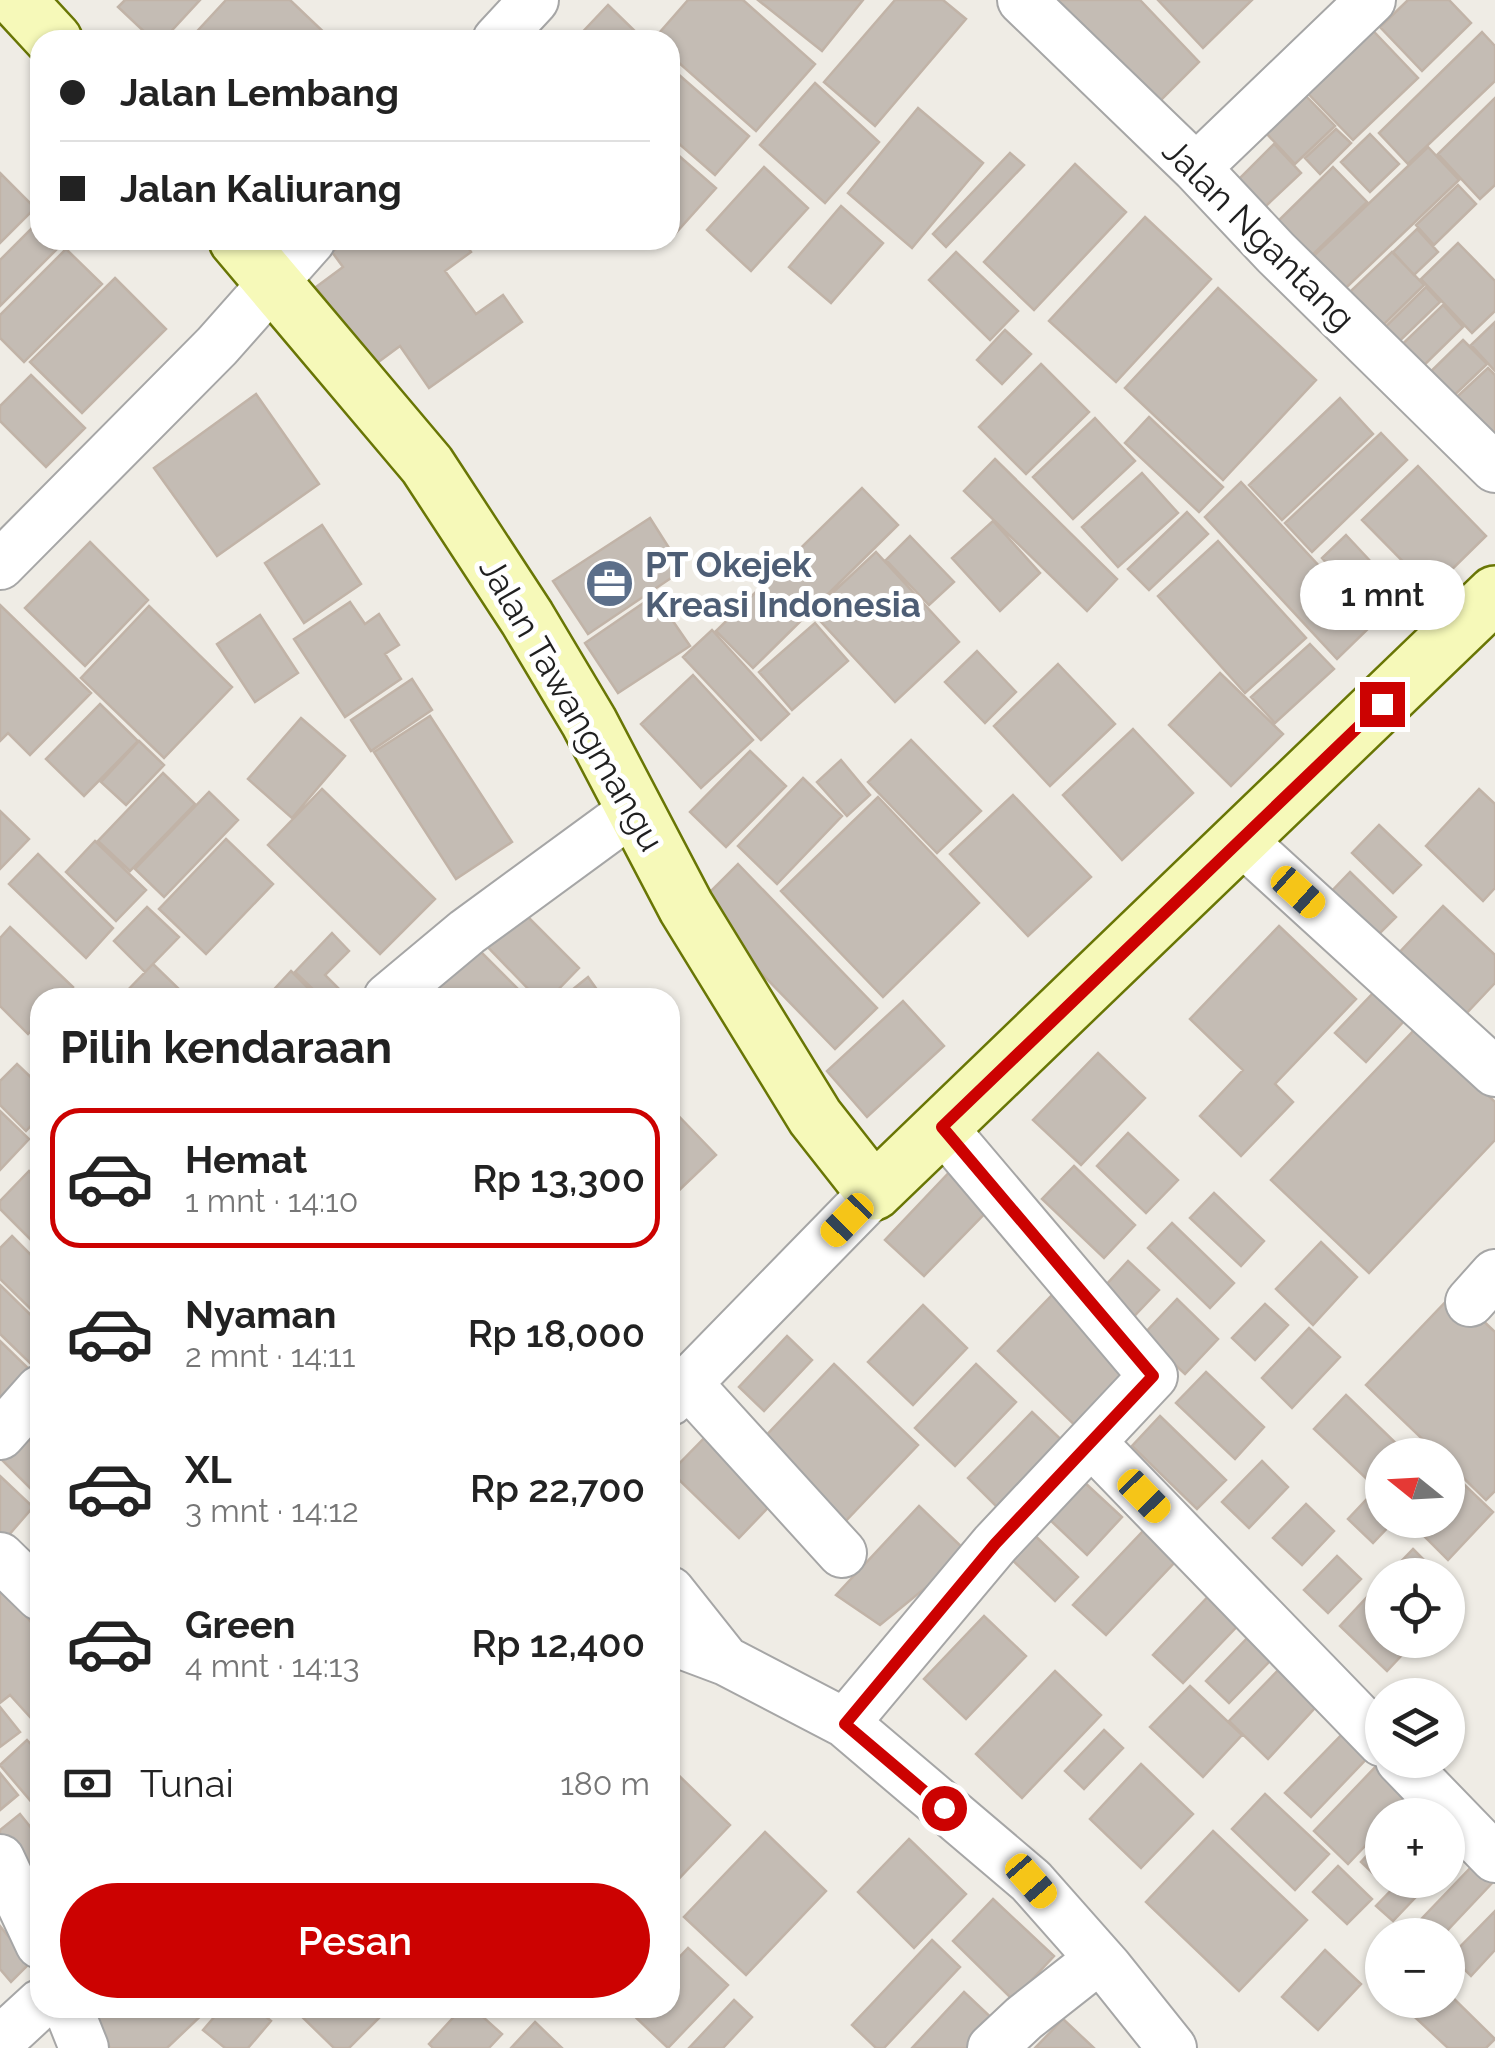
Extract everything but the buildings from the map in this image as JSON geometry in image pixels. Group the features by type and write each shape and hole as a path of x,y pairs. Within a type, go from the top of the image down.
{"main road":[{"path":"18,0 45,30"},
{"name":"Jalan Tawangmangu","path":"246,250 426,465 536,633 686,907 815,1116 874,1192"},
{"path":"874,1192 1495,594"}],"street":[{"path":"506,30 534,0"},
{"name":"Jalan Ngantang","path":"1022,0 1495,468"},
{"path":"1196,168 1371,0"},
{"path":"0,564 217,346 302,250"},
{"path":"400,988 467,932 635,809"},
{"path":"1242,840 1495,1072"},
{"path":"845,1724 995,1544 1153,1376 942,1127"},
{"path":"680,1391 874,1192"},
{"path":"680,1393 842,1553"},
{"path":"0,1436 30,1402"},
{"path":"1091,1442 1365,1724"},
{"path":"0,1557 30,1586"},
{"path":"680,1604 726,1661"},
{"path":"680,1644 726,1661 845,1724 1031,1881 1172,2048"},
{"path":"1417,1778 1495,1858"},
{"path":"0,1860 30,1923"},
{"path":"992,2048 1099,1959"},
{"path":"0,2041 30,2013"},
{"path":"72,2018 84,2048"}],"place":[{"name":"PT Okejek Kreasi Indonesia","path":"610,584"}],"route":[{"path":"944,1808 845,1724 995,1544 1153,1376 942,1127 1382,704"}]}
